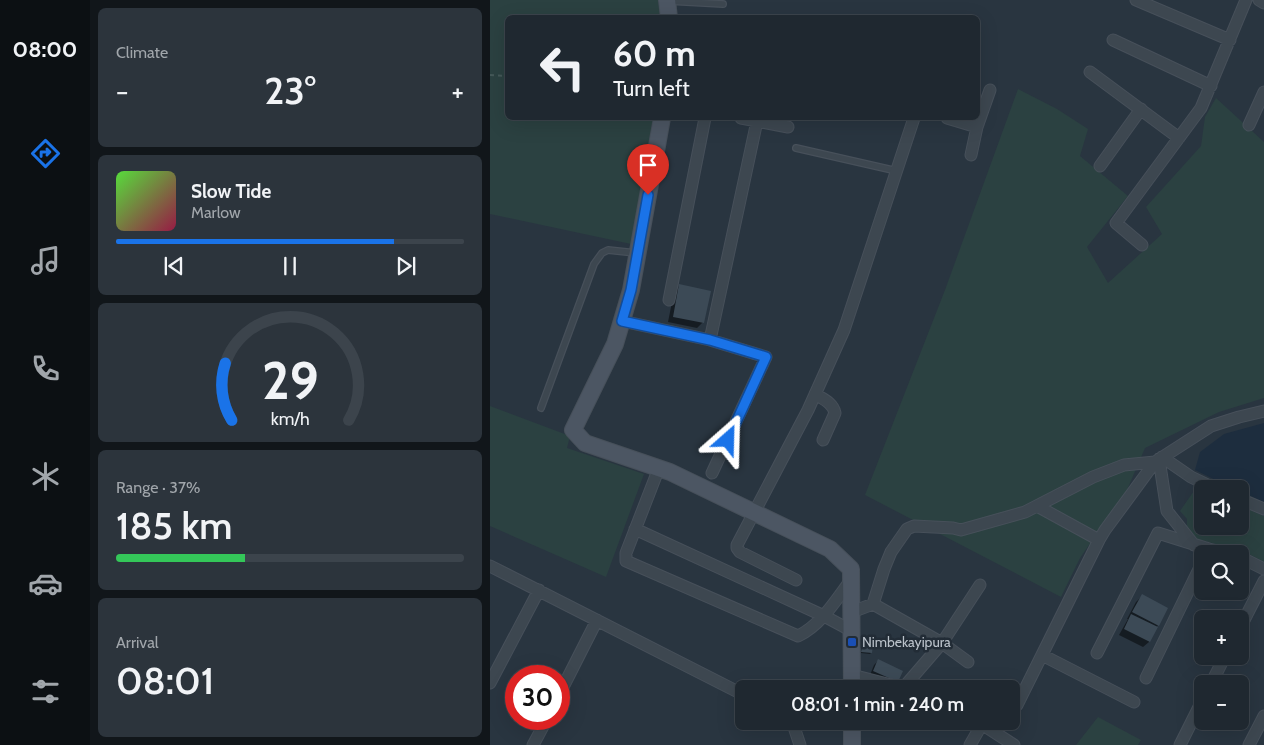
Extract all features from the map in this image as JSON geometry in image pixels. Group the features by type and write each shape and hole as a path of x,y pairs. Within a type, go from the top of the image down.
{"main road":[{"path":"667,0 669,15"},
{"path":"662,120 631,290 615,344 573,430 585,443 670,472 830,549 851,569 852,680"},
{"path":"852,730 852,745"}],"street":[{"path":"1136,0 1230,40"},
{"path":"1142,245 1116,223 1201,108 1246,0"},
{"path":"1259,0 1264,2"},
{"path":"1113,40 1210,86"},
{"path":"1090,72 1179,138"},
{"path":"980,116 990,90"},
{"path":"1249,125 1264,92"},
{"path":"1100,166 1141,110"},
{"path":"669,300 705,120"},
{"path":"752,120 788,127"},
{"path":"796,580 740,552 737,545 815,394 844,330 913,120"},
{"path":"953,120 976,127"},
{"path":"971,155 979,120"},
{"path":"710,340 757,121"},
{"path":"622,321 710,340 766,357 712,473"},
{"path":"815,394 832,406 835,413 824,440"},
{"path":"1020,699 1099,540 1159,459 1211,426 1264,411"},
{"path":"1159,459 1167,510 1194,544"},
{"path":"873,604 884,569 892,552 907,529 914,526 961,530 1025,512 1092,477 1124,465 1159,459 1197,480"},
{"path":"659,468 626,553 626,561 798,636 805,633 824,616 851,580"},
{"path":"1249,503 1264,510"},
{"path":"1037,506 1099,540"},
{"path":"635,529 824,616 852,631"},
{"path":"1097,653 1158,534 1194,544"},
{"path":"1249,561 1264,570"},
{"path":"490,566 735,690"},
{"path":"1146,678 1194,580"},
{"path":"1249,610 1264,580"},
{"path":"911,680 914,674 942,644 980,585"},
{"path":"490,683 539,590"},
{"path":"852,612 873,604"},
{"path":"873,604 942,644 968,662"},
{"path":"570,673 597,620"},
{"path":"1042,655 1134,702"},
{"path":"1249,745 1264,716"},
{"path":"1180,745 1194,717"},
{"path":"533,745 540,730"},
{"path":"795,730 800,745"},
{"path":"970,745 976,730"},
{"path":"990,730 1014,745"}],"lane":[{"path":"667,0 723,4"},
{"path":"796,148 897,171"},
{"path":"541,408 594,264 602,253 608,250 638,254"}],"path":[{"path":"490,75 505,76"}],"green space":[{"path":"490,0 658,0 660,15 505,15 505,120 653,120 631,244 490,214"},
{"path":"1018,89 1057,109 1088,129 1080,156 1128,196 1087,247 1108,283 1162,234 1146,207 1201,146 1205,117 1216,98 1264,142 1264,398 1219,412 1145,448 1127,490 1080,558 1061,597 865,495 945,290"},
{"path":"490,406 570,436 567,448 644,474 606,577 490,526"},
{"path":"1194,491 1194,535 1249,535 1249,510 1264,516 1264,562 1249,554 1249,545 1219,545 1197,539 1187,526 1187,519 1180,511"},
{"path":"1098,717 1141,740 1138,745 1076,745"}],"water":[{"path":"1264,423 1264,502 1249,495 1249,480 1216,480 1195,470 1200,452 1224,434"}],"building":[{"path":"679,284 711,291 704,323 673,317"},
{"path":"1142,594 1168,608 1159,626 1132,612"},
{"path":"1131,614 1158,627 1150,642 1124,629"},
{"path":"863,642 873,644 872,653 861,652"},
{"path":"878,659 903,671 899,680 893,680 873,671"}],"place":[{"name":"Nimbekayipura","path":"852,642"}],"route":[{"path":"648,195 631,290 622,321 710,340 766,357 728,440"}]}
